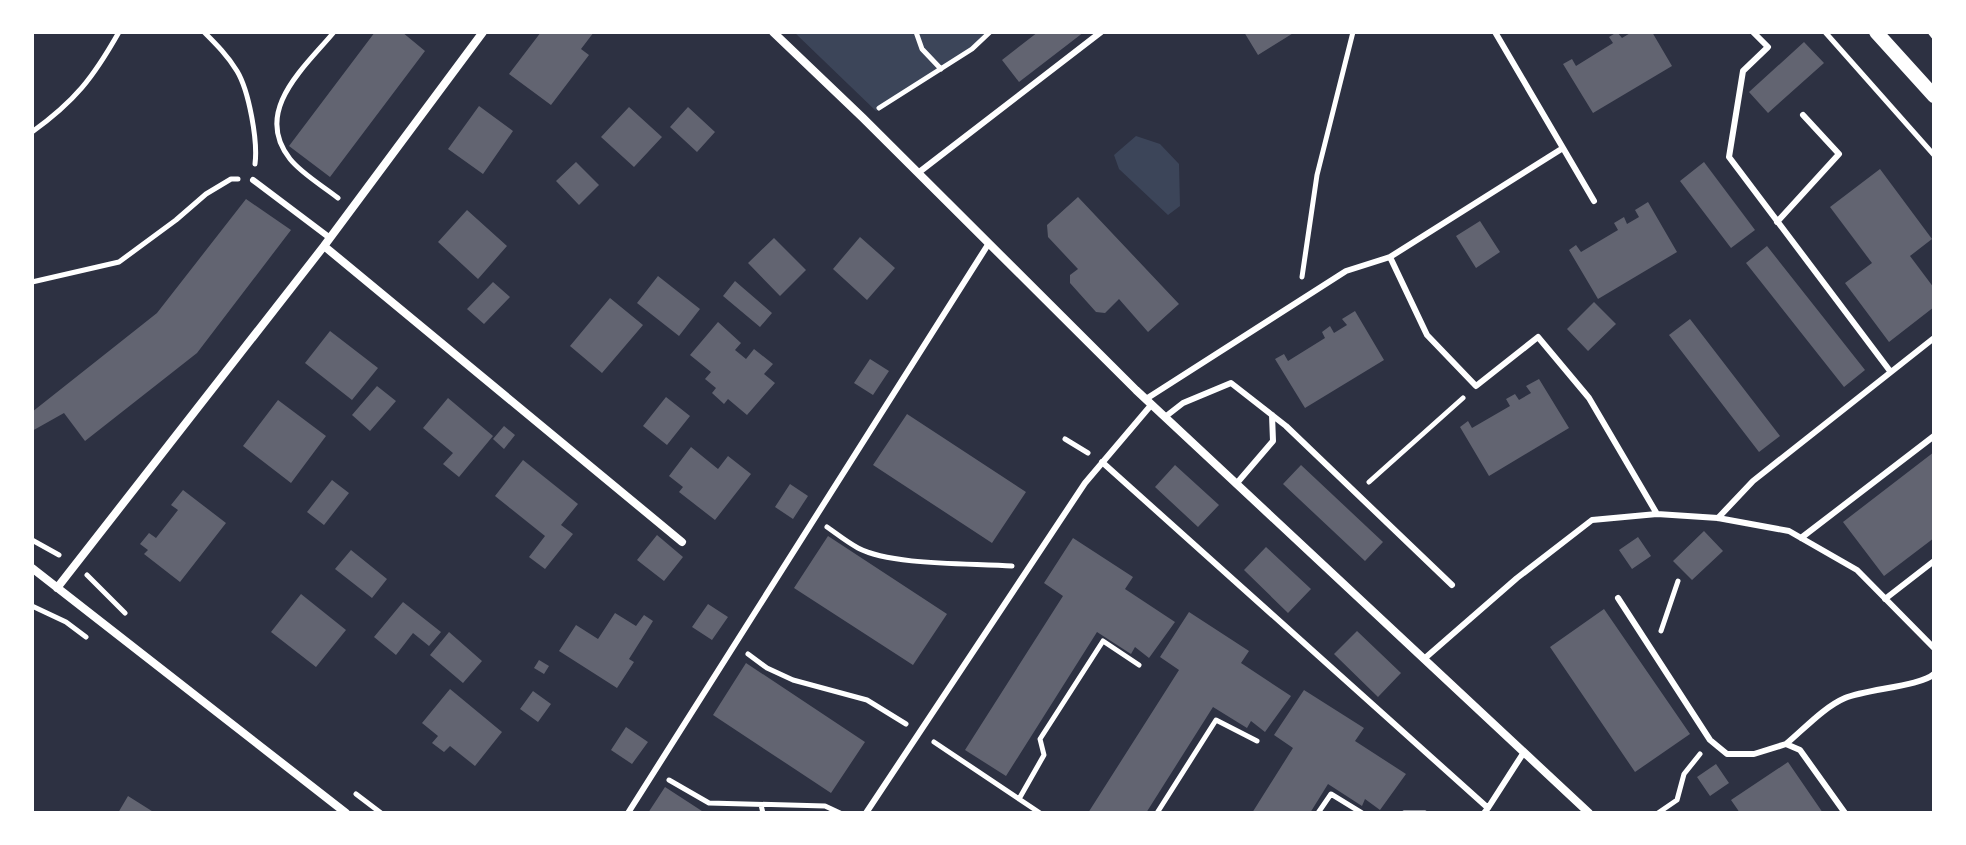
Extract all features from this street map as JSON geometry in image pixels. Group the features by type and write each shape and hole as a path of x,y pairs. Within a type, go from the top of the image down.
{"street":[{"path":"57,588 327,242 483,32"},
{"path":"773,32 1149,402 1589,813"},
{"path":"1876,32 1934,96"},
{"path":"327,242 682,542"},
{"path":"32,568 346,813"}],"lane":[{"path":"918,173 1101,32"},
{"path":"1495,32 1594,201"},
{"path":"1753,32 1768,47 1743,71 1729,157 1890,371"},
{"path":"1777,222 1839,154 1803,115"},
{"path":"866,813 1085,483 1149,402 1346,271 1390,257 1563,148"},
{"path":"253,180 327,242"},
{"path":"628,813 989,243"},
{"path":"1390,257 1427,335 1476,386 1538,337 1589,398 1657,514"},
{"path":"1718,518 1753,481 1934,338"},
{"path":"1165,417 1183,403 1231,383 1272,415 1452,585"},
{"path":"1237,483 1273,441 1272,415"},
{"path":"1801,538 1934,436"},
{"path":"1102,462 1486,810 1524,752"},
{"path":"1424,659 1517,578 1592,520 1657,514 1718,518 1789,531 1857,570 1934,648"},
{"path":"1885,599 1934,561"},
{"path":"1618,598 1710,740 1727,754 1754,754 1786,744 1843,699 1886,687 1927,681 1934,674"},
{"path":"1786,744 1800,750 1845,813"}],"path":[{"path":"32,132 62,110 97,71 119,32"},
{"path":"32,282 119,262 206,194 231,179 253,180 256,156 246,94 238,72 204,32"},
{"path":"334,32 283,93 277,113 279,139 291,160 352,208"},
{"path":"916,32 922,49 941,69"},
{"path":"863,118 972,49 990,32"},
{"path":"1299,301 1317,175 1353,32"},
{"path":"1825,32 1934,155"},
{"path":"1930,32 1934,37"},
{"path":"1356,493 1476,386"},
{"path":"1065,439 1102,462"},
{"path":"815,518 859,549 875,554 907,560 1029,567"},
{"path":"32,540 95,580 102,592 128,615"},
{"path":"1651,649 1664,624 1678,581"},
{"path":"32,606 66,622 92,642"},
{"path":"1019,799 1044,755 1040,739 1103,641 1139,665"},
{"path":"735,645 767,668 793,680 867,700 1040,813"},
{"path":"1157,813 1216,720 1257,741"},
{"path":"1658,813 1677,800 1684,774 1710,740"},
{"path":"655,771 709,803 825,806 840,813"},
{"path":"354,792 381,813"},
{"path":"1318,813 1331,794 1362,813"},
{"path":"761,805 763,813"},
{"path":"1404,813 1425,813"}],"shaded area":[{"path":"794,32 990,32 972,49 876,111"},
{"path":"1136,136 1160,144 1179,164 1180,206 1168,215 1119,169 1114,155"}],"building":[{"path":"375,32 402,32 425,51 330,177 289,146"},
{"path":"541,32 594,32 581,49 589,55 551,105 509,74"},
{"path":"1038,32 1084,32 1019,82 1002,60"},
{"path":"1244,32 1295,32 1258,55"},
{"path":"1617,32 1622,38 1632,32 1652,32 1672,66 1593,113 1563,64 1572,59 1576,66 1613,43 1609,37"},
{"path":"1804,42 1824,63 1768,113 1749,92"},
{"path":"479,106 513,131 483,174 448,149"},
{"path":"629,107 662,137 634,167 601,137"},
{"path":"688,107 715,132 697,152 670,127"},
{"path":"576,162 599,185 579,205 556,181"},
{"path":"1704,162 1755,230 1731,248 1680,181"},
{"path":"1880,169 1932,239 1910,256 1934,288 1934,307 1889,342 1845,283 1872,263 1830,207"},
{"path":"1078,197 1179,304 1148,332 1119,299 1105,313 1096,312 1070,283 1070,275 1078,269 1048,237 1047,225"},
{"path":"246,199 291,230 197,353 85,441 64,413 32,431 32,412 157,313"},
{"path":"1648,202 1677,252 1598,299 1569,250 1576,245 1581,252 1618,230 1614,223 1624,217 1627,224 1639,217 1635,210"},
{"path":"467,210 507,246 478,279 438,242"},
{"path":"1480,221 1500,252 1476,268 1456,236"},
{"path":"860,237 895,268 867,300 833,269"},
{"path":"774,238 806,270 780,296 748,263"},
{"path":"1767,246 1865,370 1844,387 1746,263"},
{"path":"658,276 700,309 679,336 637,303"},
{"path":"735,281 772,313 760,327 723,296"},
{"path":"493,282 510,297 484,324 467,309"},
{"path":"610,298 643,325 602,373 570,346"},
{"path":"1594,302 1616,324 1588,351 1567,329"},
{"path":"1355,311 1384,360 1305,408 1275,359 1284,354 1288,361 1325,338 1322,332 1330,326 1334,333 1347,325 1342,319"},
{"path":"1690,319 1780,436 1759,452 1669,335"},
{"path":"718,322 741,343 735,350 746,359 754,349 773,364 764,374 775,383 747,415 728,399 724,404 712,393 716,388 705,379 711,372 690,355"},
{"path":"330,331 378,368 352,400 305,363"},
{"path":"870,359 889,371 873,395 854,383"},
{"path":"1539,379 1569,428 1489,476 1460,427 1468,421 1472,428 1510,406 1506,399 1515,394 1519,400 1531,393 1526,386"},
{"path":"377,386 396,401 370,431 352,415"},
{"path":"666,397 690,416 667,445 643,426"},
{"path":"448,398 493,436 459,477 443,464 453,453 423,428"},
{"path":"278,400 326,436 291,483 243,446"},
{"path":"907,414 1026,492 992,543 873,465"},
{"path":"504,426 515,435 504,449 493,439"},
{"path":"691,447 718,469 728,456 751,474 715,520 679,492 683,487 669,476"},
{"path":"1934,452 1934,538 1884,576 1843,522"},
{"path":"523,460 578,504 561,525 573,534 545,569 529,557 545,536 495,496"},
{"path":"1175,465 1219,505 1198,527 1155,487"},
{"path":"1301,465 1383,542 1365,561 1283,484"},
{"path":"332,480 349,493 324,525 307,512"},
{"path":"790,484 808,496 793,519 775,507"},
{"path":"183,490 226,523 180,582 144,554 148,550 140,544 149,533 156,538 178,510 171,505"},
{"path":"1704,531 1723,551 1692,580 1673,561"},
{"path":"657,535 683,557 664,581 637,560"},
{"path":"828,536 947,614 913,665 794,588"},
{"path":"1638,537 1651,556 1632,569 1619,550"},
{"path":"1073,538 1133,577 1125,589 1175,622 1149,658 1135,647 1131,654 1097,632 1006,776 965,750 1063,596 1044,583"},
{"path":"1266,547 1311,589 1288,613 1244,570"},
{"path":"351,550 387,579 372,598 335,569"},
{"path":"301,594 346,630 316,667 271,632"},
{"path":"403,602 441,632 429,646 413,633 396,655 374,637"},
{"path":"708,604 728,617 712,640 692,627"},
{"path":"1604,609 1690,734 1635,772 1550,647"},
{"path":"1189,612 1249,651 1241,663 1291,696 1265,732 1251,721 1247,728 1213,707 1146,813 1088,813 1179,670 1160,657"},
{"path":"615,613 636,626 644,615 653,621 629,659 634,662 617,688 559,651 576,625 598,639"},
{"path":"1357,631 1401,673 1378,697 1334,654"},
{"path":"449,632 482,661 463,683 430,655"},
{"path":"539,660 549,666 544,674 534,668"},
{"path":"746,663 865,742 831,793 713,715"},
{"path":"450,689 502,732 475,766 450,746 444,752 432,743 438,736 422,723"},
{"path":"1304,690 1364,728 1355,741 1406,774 1380,810 1365,799 1362,806 1328,784 1310,813 1252,813 1293,748 1274,735"},
{"path":"533,691 551,704 538,722 520,709"},
{"path":"626,727 648,742 632,764 611,750"},
{"path":"1788,762 1823,813 1740,813 1731,800"},
{"path":"1716,764 1729,783 1710,796 1697,777"},
{"path":"665,787 705,813 648,813"},
{"path":"128,796 155,813 118,813"}]}
